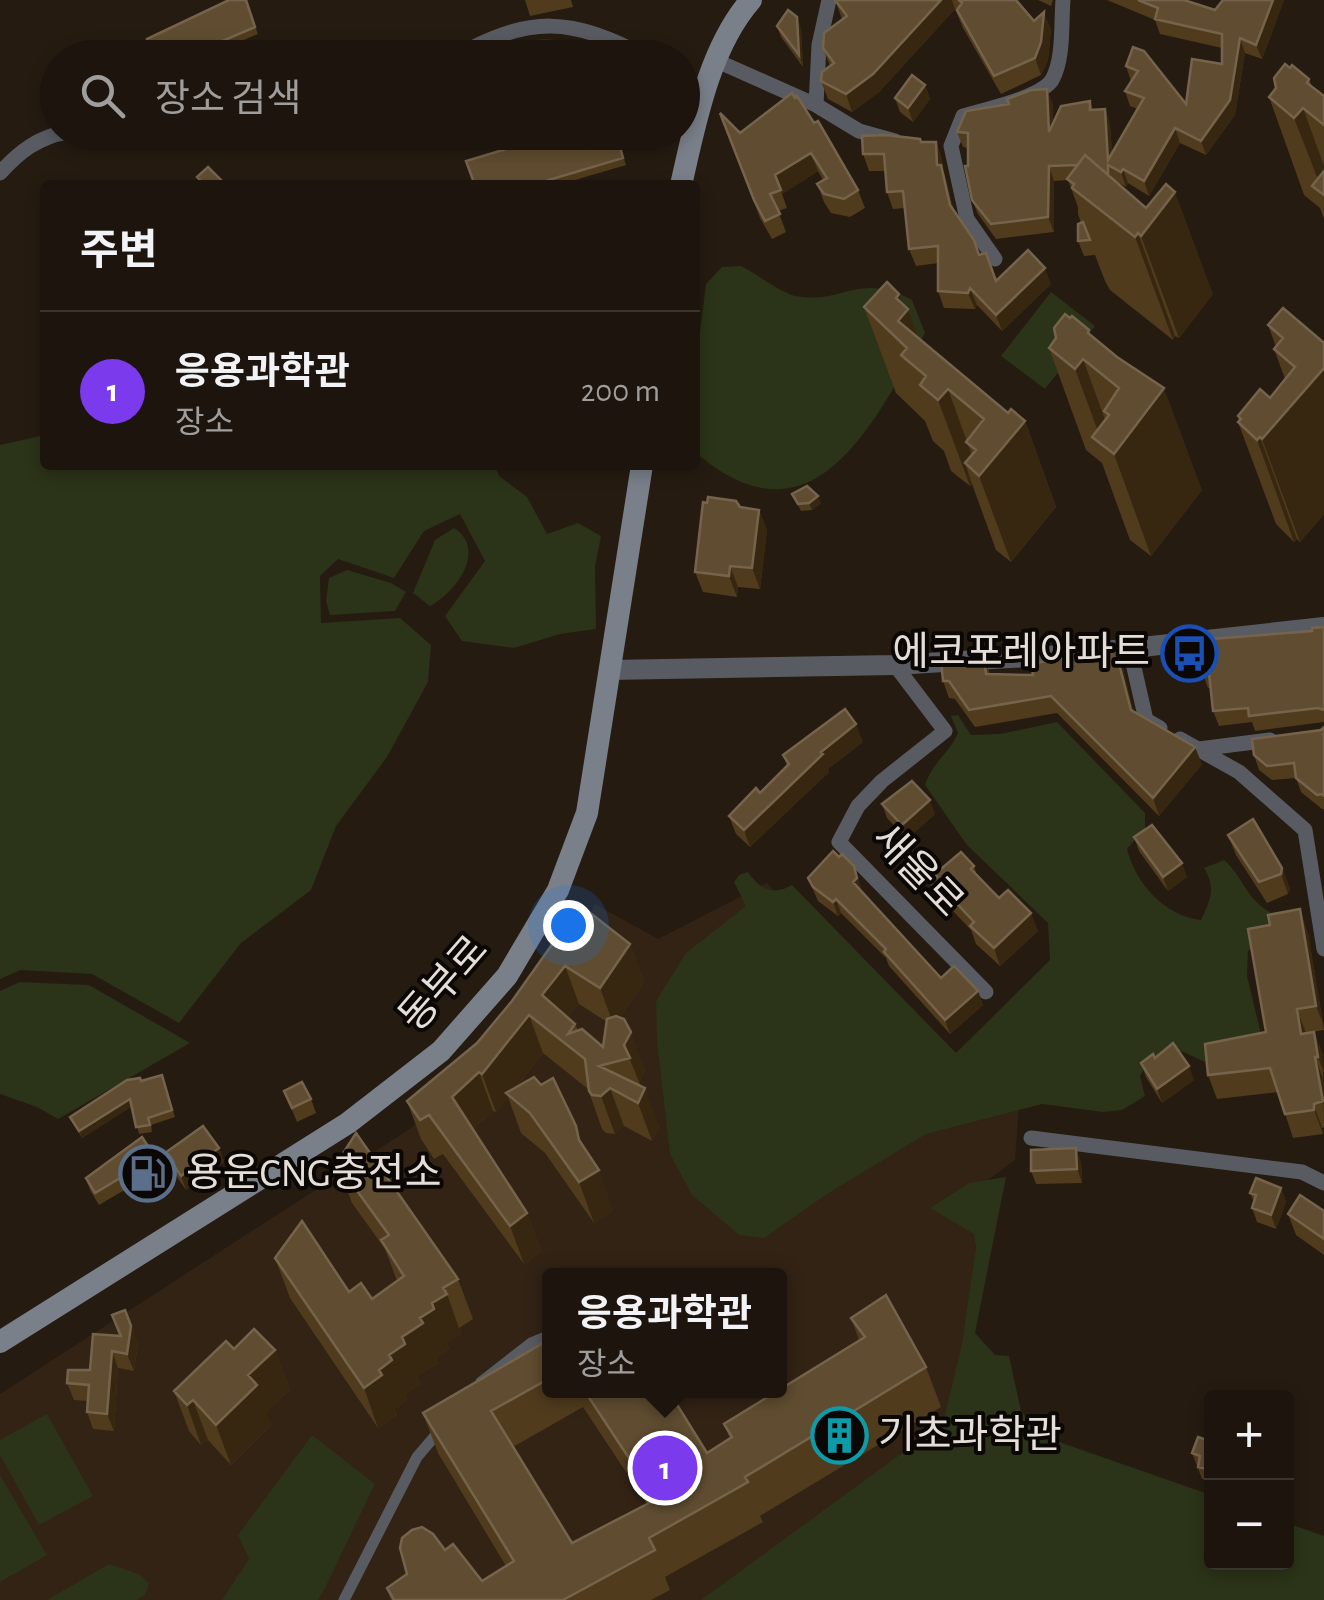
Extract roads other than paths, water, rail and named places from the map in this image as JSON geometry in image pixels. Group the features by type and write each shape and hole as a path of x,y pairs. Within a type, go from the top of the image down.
{"main road":[{"path":"700,104 740,12 751,0"},
{"path":"682,180 689,150"},
{"name":"동부로","path":"0,1342 348,1123 440,1051 508,976 558,890 586,812 641,470"}],"street":[{"path":"816,105 819,46 829,0"},
{"path":"995,259 967,219 951,146 963,116 1040,91 1051,82 1058,64 1063,0"},
{"path":"489,40 503,33 548,24 578,28 615,40"},
{"path":"717,61 816,105 859,131 916,143"},
{"path":"0,173 21,151 40,140"},
{"path":"934,145 951,146"},
{"path":"609,670 895,664 1130,650 1324,627"},
{"path":"1130,650 1146,720 1239,772 1305,830 1324,949"},
{"name":"새울로","path":"895,664 945,731 882,781 858,806 839,842 986,992"},
{"path":"1198,749 1288,738"},
{"path":"1305,830 1324,828"},
{"path":"1031,1138 1302,1172 1324,1182"},
{"path":"467,1398 480,1382 542,1338"},
{"path":"344,1600 417,1457 455,1412"}],"place":[{"name":"에코포레아파트","path":"1189,653"},
{"name":"용운CNG충전소","path":"147,1174"},
{"name":"기초과학관","path":"839,1436"},
{"name":"응용과학관","path":"665,1468"}]}
